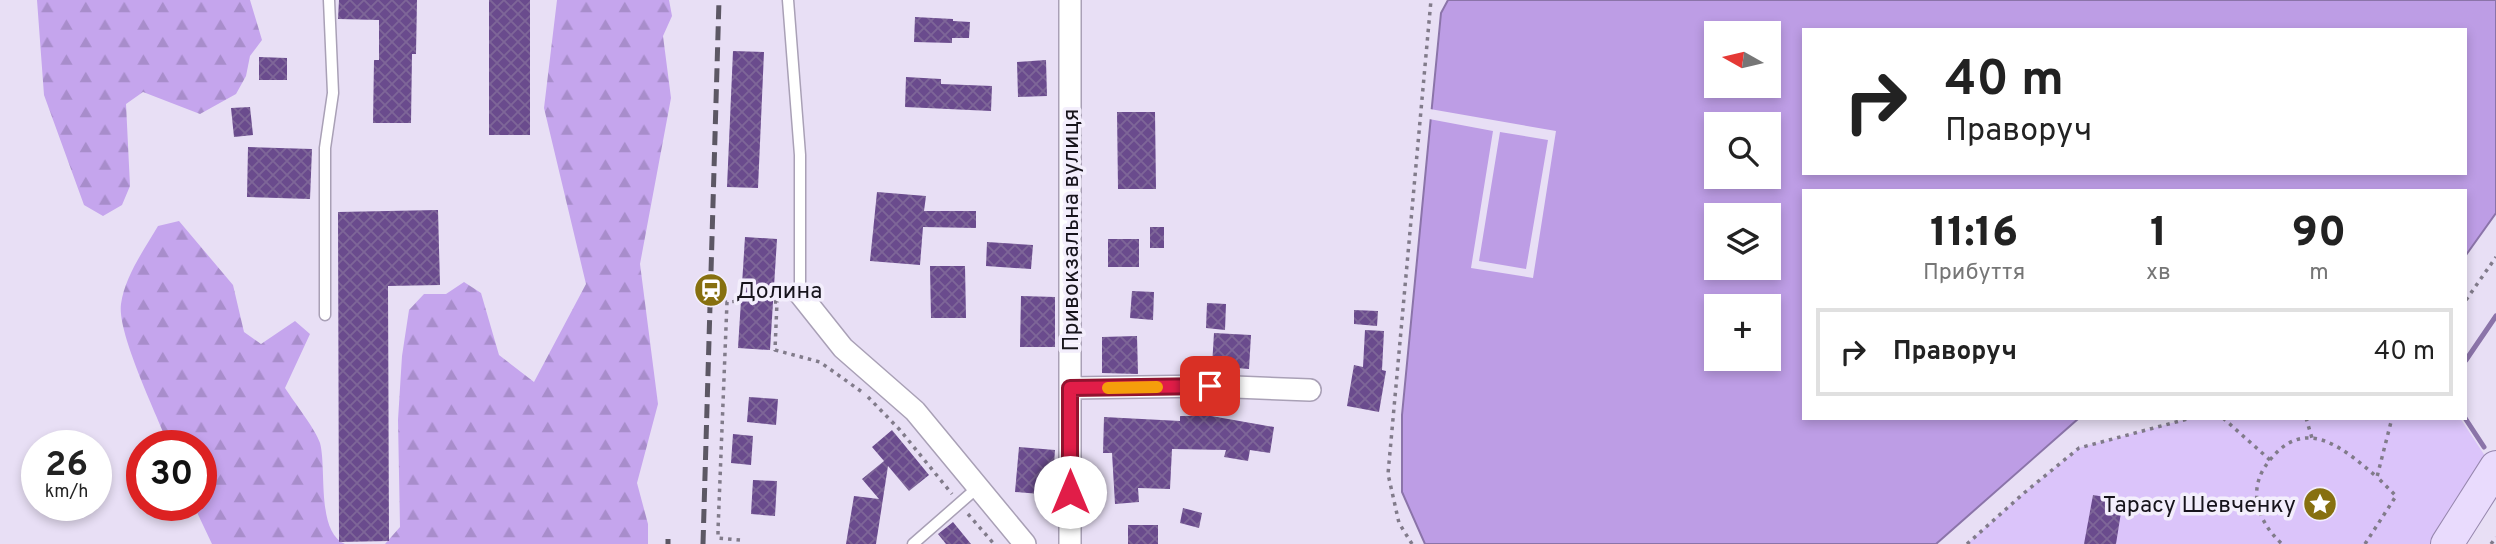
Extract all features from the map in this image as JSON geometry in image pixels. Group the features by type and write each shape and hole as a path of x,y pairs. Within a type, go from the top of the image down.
{"main road":[{"path":"2446,544 2496,467"}],"street":[{"name":"Привокзальна вулиця","path":"1070,0 1070,544"},
{"path":"800,295 843,348 915,411 1025,544"},
{"path":"1070,388 1210,386 1310,390"}],"lane":[{"path":"325,315 325,148 333,93 329,0"},
{"path":"788,0 800,155 800,295"},
{"path":"914,544 977,488"}],"path":[{"path":"1412,544 1399,523 1388,474 1431,0"},
{"path":"2467,299 2496,257"},
{"path":"740,540 718,538 718,530 727,302 741,301"},
{"path":"774,302 775,350 820,362 865,394 900,430 994,544"},
{"path":"1967,544 2079,448 2184,420"},
{"path":"2225,420 2270,460"},
{"path":"2307,420 2312,438"},
{"path":"2377,477 2391,420"},
{"path":"2282,544 2262,520 2256,502 2256,487 2264,467 2276,452 2295,441 2312,438 2330,441 2377,477 2396,496 2365,544"},
{"path":"2491,544 2496,537"}],"green space":[{"path":"37,0 250,0 262,40 250,56 246,76 236,94 200,114 143,92 126,104 130,186 122,205 103,216 84,205 44,95"},
{"path":"557,0 669,0 672,16 663,36 671,98 640,264 658,404 637,483 648,524 648,544 385,544 400,527 398,420 402,356 409,310 424,294 446,294 464,282 481,293 499,355 534,382 586,284 544,108"},
{"path":"179,221 233,285 244,332 261,344 295,321 310,334 285,388 318,437 322,454 326,514 336,537 345,544 212,544 201,521 217,521 217,430 162,430 131,354 121,317 123,294 131,273 158,226"}],"shaded area":[{"path":"1448,0 2496,0 2496,213 2467,254 2467,189 1802,189 1802,420 2077,420 1936,544 1425,544 1402,492 1402,415 1441,13"},
{"path":"2184,420 2461,420 2491,465 2434,544 1967,544 2079,448"}],"pier":[{"path":"1430,109 1556,131 1533,278 1471,268 1493,131 1429,119","holes":["1500,132 1548,140 1526,269 1479,261"]}],"building":[{"path":"339,0 417,0 416,54 412,54 411,123 373,123 374,60 379,60 379,20 338,19"},
{"path":"489,0 530,0 530,135 489,135"},
{"path":"915,17 970,22 969,38 952,38 952,43 914,42"},
{"path":"733,51 764,52 758,188 727,187"},
{"path":"259,57 287,58 287,80 259,80"},
{"path":"1046,60 1047,96 1018,97 1017,62"},
{"path":"906,77 941,79 941,84 992,86 991,111 905,107"},
{"path":"250,107 253,135 234,137 231,108"},
{"path":"1117,112 1155,112 1156,189 1118,189"},
{"path":"248,147 312,149 310,199 247,197"},
{"path":"877,192 926,196 924,211 976,211 976,228 923,227 920,265 870,261"},
{"path":"438,210 440,285 388,286 389,541 339,542 338,212"},
{"path":"1150,227 1164,227 1164,248 1150,248"},
{"path":"745,237 777,239 770,350 738,348"},
{"path":"1108,239 1139,239 1139,267 1108,267"},
{"path":"987,242 1033,245 1031,269 986,266"},
{"path":"930,266 965,266 966,318 931,318"},
{"path":"1132,291 1154,292 1153,320 1130,318"},
{"path":"1021,296 1055,297 1055,347 1020,347"},
{"path":"1207,303 1226,304 1225,330 1206,328"},
{"path":"1354,310 1378,311 1377,326 1354,324"},
{"path":"1365,330 1384,331 1382,370 1386,371 1379,412 1347,406 1354,365 1363,367"},
{"path":"1214,333 1251,335 1249,369 1212,366"},
{"path":"1137,336 1138,374 1102,373 1102,337"},
{"path":"749,397 778,399 776,425 747,422"},
{"path":"1180,416 1211,416 1274,427 1270,453 1250,450 1248,461 1224,457 1226,450 1172,449 1170,489 1138,488 1139,502 1115,504 1112,453 1103,453 1104,417 1180,421"},
{"path":"892,430 929,475 909,491 888,466 876,544 846,544 854,496 879,499 862,479 884,461 872,447"},
{"path":"733,434 753,436 751,465 731,463"},
{"path":"1019,447 1055,450 1052,495 1015,492"},
{"path":"753,480 777,481 775,516 751,514"},
{"path":"2093,495 2123,500 2116,544 2084,544"},
{"path":"1183,508 1202,513 1199,528 1180,523"},
{"path":"953,522 971,544 946,544 938,534"},
{"path":"1128,525 1158,525 1158,544 1128,544"}],"waterway":[{"path":"2467,359 2496,316"},
{"path":"2466,420 2484,447"}],"railway":[{"path":"703,544 719,0"},
{"path":"668,539 668,544"}],"slow traffic":[{"path":"1108,388 1157,387"}],"place":[{"name":"Долина","path":"711,290"},
{"name":"Тарасу Шевченку","path":"2320,504"}],"route":[{"path":"1070,492 1070,388 1210,386"}]}
